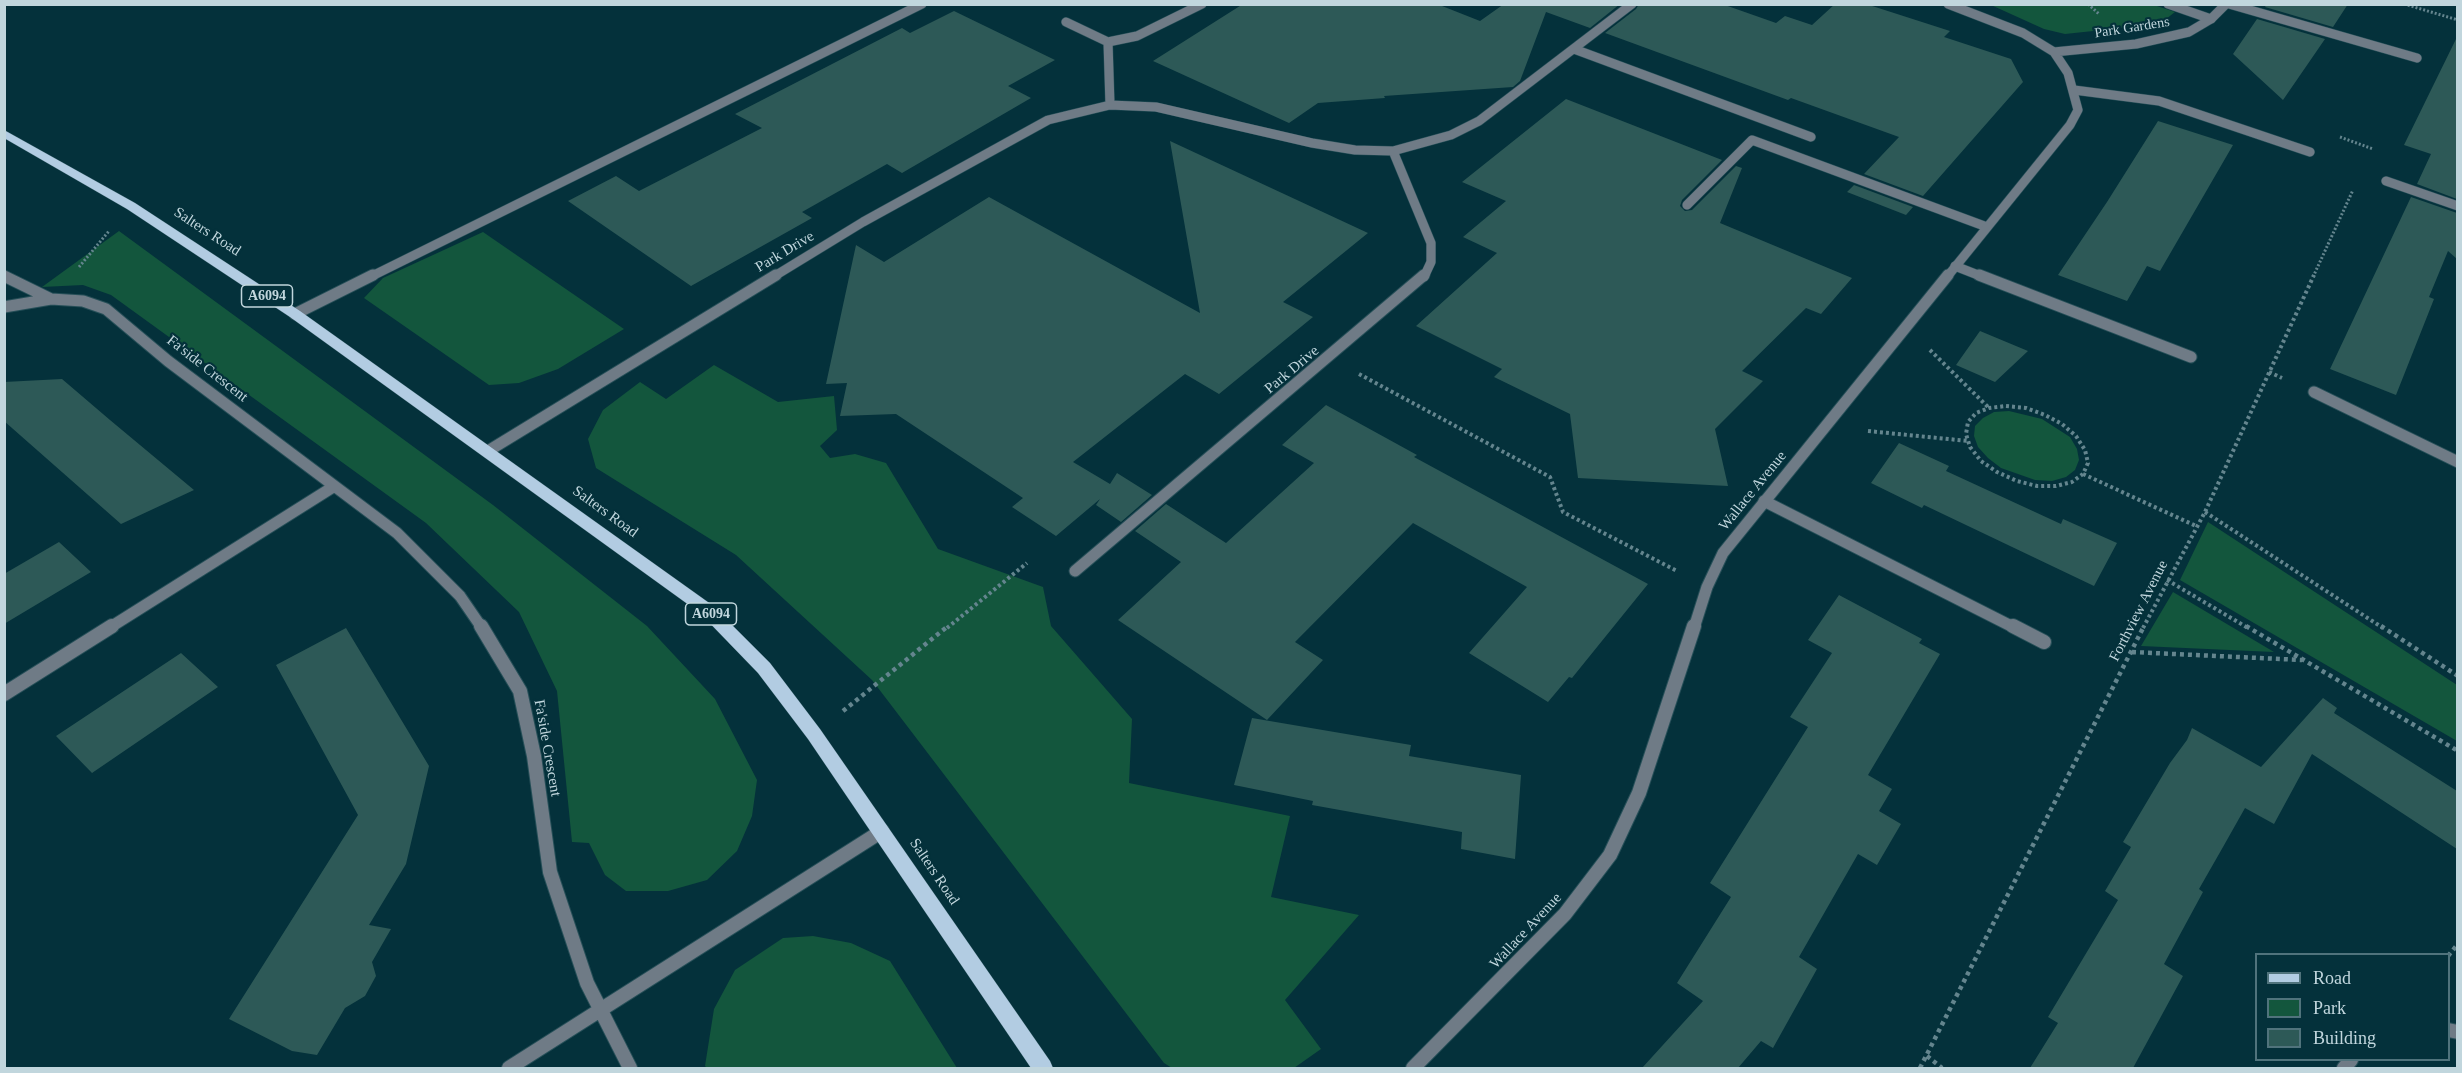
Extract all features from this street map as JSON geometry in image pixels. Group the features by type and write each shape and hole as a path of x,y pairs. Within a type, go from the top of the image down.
{"main road":[{"name":"Salters Road","path":"4,133 131,206 295,314 705,609 764,668 814,734 1043,1068"}],"street":[{"path":"295,314 922,4"},
{"path":"1066,22 1108,42 1137,36 1203,4"},
{"name":"Park Drive","path":"488,452 854,228 1020,133 1048,120 1110,105 1156,107 1312,143 1355,150 1393,151 1451,135 1479,121 1632,4"},
{"name":"Wallace Avenue","path":"1413,1068 1565,914 1610,855 1639,793 1707,587 1723,553 2070,125 2078,110 2068,73 2054,52 2023,33 1948,4"},
{"name":"Park Gardens","path":"2168,4 2211,19"},
{"path":"2228,4 2417,58"},
{"name":"Park Gardens","path":"2054,52 2166,38 2188,32 2211,19 2228,4"},
{"path":"1108,42 1110,105"},
{"path":"1574,49 1811,137"},
{"path":"2074,90 2159,101 2310,152"},
{"path":"1687,205 1752,140 1987,227"},
{"name":"Park Drive","path":"1075,571 1423,278 1431,262 1431,243 1393,151"},
{"path":"2386,181 2457,206"},
{"path":"1955,266 2191,357"},
{"path":"4,276 51,299"},
{"path":"4,307 51,299"},
{"name":"Fa'side Crescent","path":"51,299 83,301 106,309 168,361 397,533 460,596 494,645 520,691 534,756 549,872 587,982 630,1068"},
{"path":"2314,393 2457,462"},
{"path":"4,694 333,487"},
{"path":"1764,501 2044,642"},
{"path":"508,1068 882,831"}],"path":[{"path":"2403,4 2457,20"},
{"name":"Forthview Avenue","path":"1920,1068 2167,580 2205,512 2352,191 2386,181"},
{"path":"51,299 131,206"},
{"path":"1906,326 1989,408"},
{"path":"1330,358 1550,477 1563,512 1707,587"},
{"path":"2006,406 2026,408 2062,424 2076,436 2085,450 2088,463 2083,474 2072,482 2056,486 2037,486 2017,481 1997,472 1981,460 1970,447 1966,434 1968,422 1976,413 1989,408 2006,406"},
{"path":"1824,427 1968,441"},
{"path":"2083,474 2196,525"},
{"path":"2205,512 2457,676"},
{"path":"814,734 1027,563"},
{"path":"2167,580 2457,751"},
{"path":"2132,652 2303,660"},
{"path":"1926,1056 1942,1068"}],"green space":[{"path":"2151,4 2175,12 2166,19 2140,26 2065,34 2044,29 1991,5"},
{"path":"119,231 493,505 647,626 715,699 757,780 752,816 737,851 707,880 668,891 626,891 605,875 589,843 572,842 557,691 519,612 426,523 111,295 83,285 42,287"},
{"path":"483,232 624,329 558,369 519,383 489,385 364,298 383,278"},
{"path":"714,365 778,402 834,396 837,430 820,446 830,458 855,454 886,463 938,549 1043,587 1051,626 1132,719 1129,783 1290,816 1271,897 1359,915 1285,1000 1321,1049 1294,1068 1172,1068 1164,1063 872,680 736,555 596,468 588,439 603,410 640,382 666,399"},
{"path":"2009,411 2042,419 2070,437 2077,449 2079,460 2075,470 2066,477 2052,481 2035,480 2001,468 1988,458 1978,447 1974,436 1975,426 1994,412"},
{"path":"2208,522 2457,685 2457,741 2180,580"},
{"path":"2173,592 2274,652 2141,646"},
{"path":"813,936 851,943 890,961 957,1068 707,1068 705,1066 714,1009 735,970 783,938"}],"building":[{"path":"1243,4 1437,4 1480,21 1504,4 1620,4 1590,28 1546,12 1520,81 1513,87 1318,103 1289,123 1153,61"},
{"path":"1639,4 1722,4 1776,23 1785,16 1812,25 1835,4 1866,4 1950,31 1944,37 2011,59 2023,82 1923,196 1864,174 1899,137 1791,98 1788,100 1605,33 1636,9"},
{"path":"2267,4 2348,4 2333,27 2265,7"},
{"path":"954,11 1055,60 1008,86 1031,98 902,173 887,164 802,212 812,218 691,286 568,201 616,176 639,191 762,128 735,114 902,28 910,33"},
{"path":"2257,19 2325,39 2283,100 2233,54"},
{"path":"2457,37 2457,199 2417,184 2431,154 2404,145"},
{"path":"1566,99 1722,160 1682,200 1680,206 1685,211 1692,210 1736,166 1742,168 1720,223 1852,278 1821,314 1806,308 1742,371 1763,381 1715,429 1728,486 1578,478 1570,414 1494,377 1502,369 1416,326 1497,253 1463,237 1506,201 1462,182"},
{"path":"2158,121 2233,145 2160,271 2147,266 2127,301 2058,275 2107,202"},
{"path":"1170,141 1368,233 1283,302 1313,317 1219,394 1185,374 1073,462 1110,484 1117,473 1152,495 1121,522 1096,505 1100,499 1056,536 1012,507 1023,498 896,414 840,416 847,383 826,384 856,245 884,262 989,197 1200,313"},
{"path":"1854,185 1913,207 1906,215 1847,192"},
{"path":"2411,197 2457,213 2457,259 2448,251 2429,297 2434,299 2396,395 2330,369"},
{"path":"1980,331 2028,351 1995,382 1956,365"},
{"path":"62,379 194,490 121,524 4,421 4,382"},
{"path":"1326,405 1417,455 1414,457 1648,584 1572,678 1569,677 1548,702 1469,653 1527,587 1413,523 1295,642 1323,660 1267,720 1118,620 1181,562 1135,531 1166,504 1226,543 1314,463 1282,445"},
{"path":"1899,443 1949,466 1946,471 2061,524 2063,519 2117,543 2094,586 1924,505 1922,508 1871,483"},
{"path":"59,542 91,572 4,624 4,574"},
{"path":"1839,595 1922,639 1919,643 1940,654 1868,775 1892,789 1879,811 1901,824 1877,865 1858,854 1799,957 1817,969 1773,1048 1761,1041 1738,1068 1642,1068 1703,1001 1677,983 1731,897 1710,883 1808,727 1790,717 1832,653 1808,640"},
{"path":"346,628 429,766 406,864 369,925 391,929 372,962 376,976 365,996 345,1008 317,1055 292,1051 229,1019 358,815 276,665"},
{"path":"181,653 218,687 92,773 56,736"},
{"path":"2323,698 2337,708 2334,713 2457,791 2457,849 2312,754 2274,824 2245,808 2199,889 2203,892 2164,964 2183,976 2133,1068 2030,1068 2058,1023 2048,1017 2118,900 2105,891 2131,847 2123,842 2170,763 2187,740 2192,728 2261,767"},
{"path":"1252,718 1411,745 1409,756 1521,775 1515,859 1461,849 1462,832 1312,805 1313,801 1234,785"}]}
